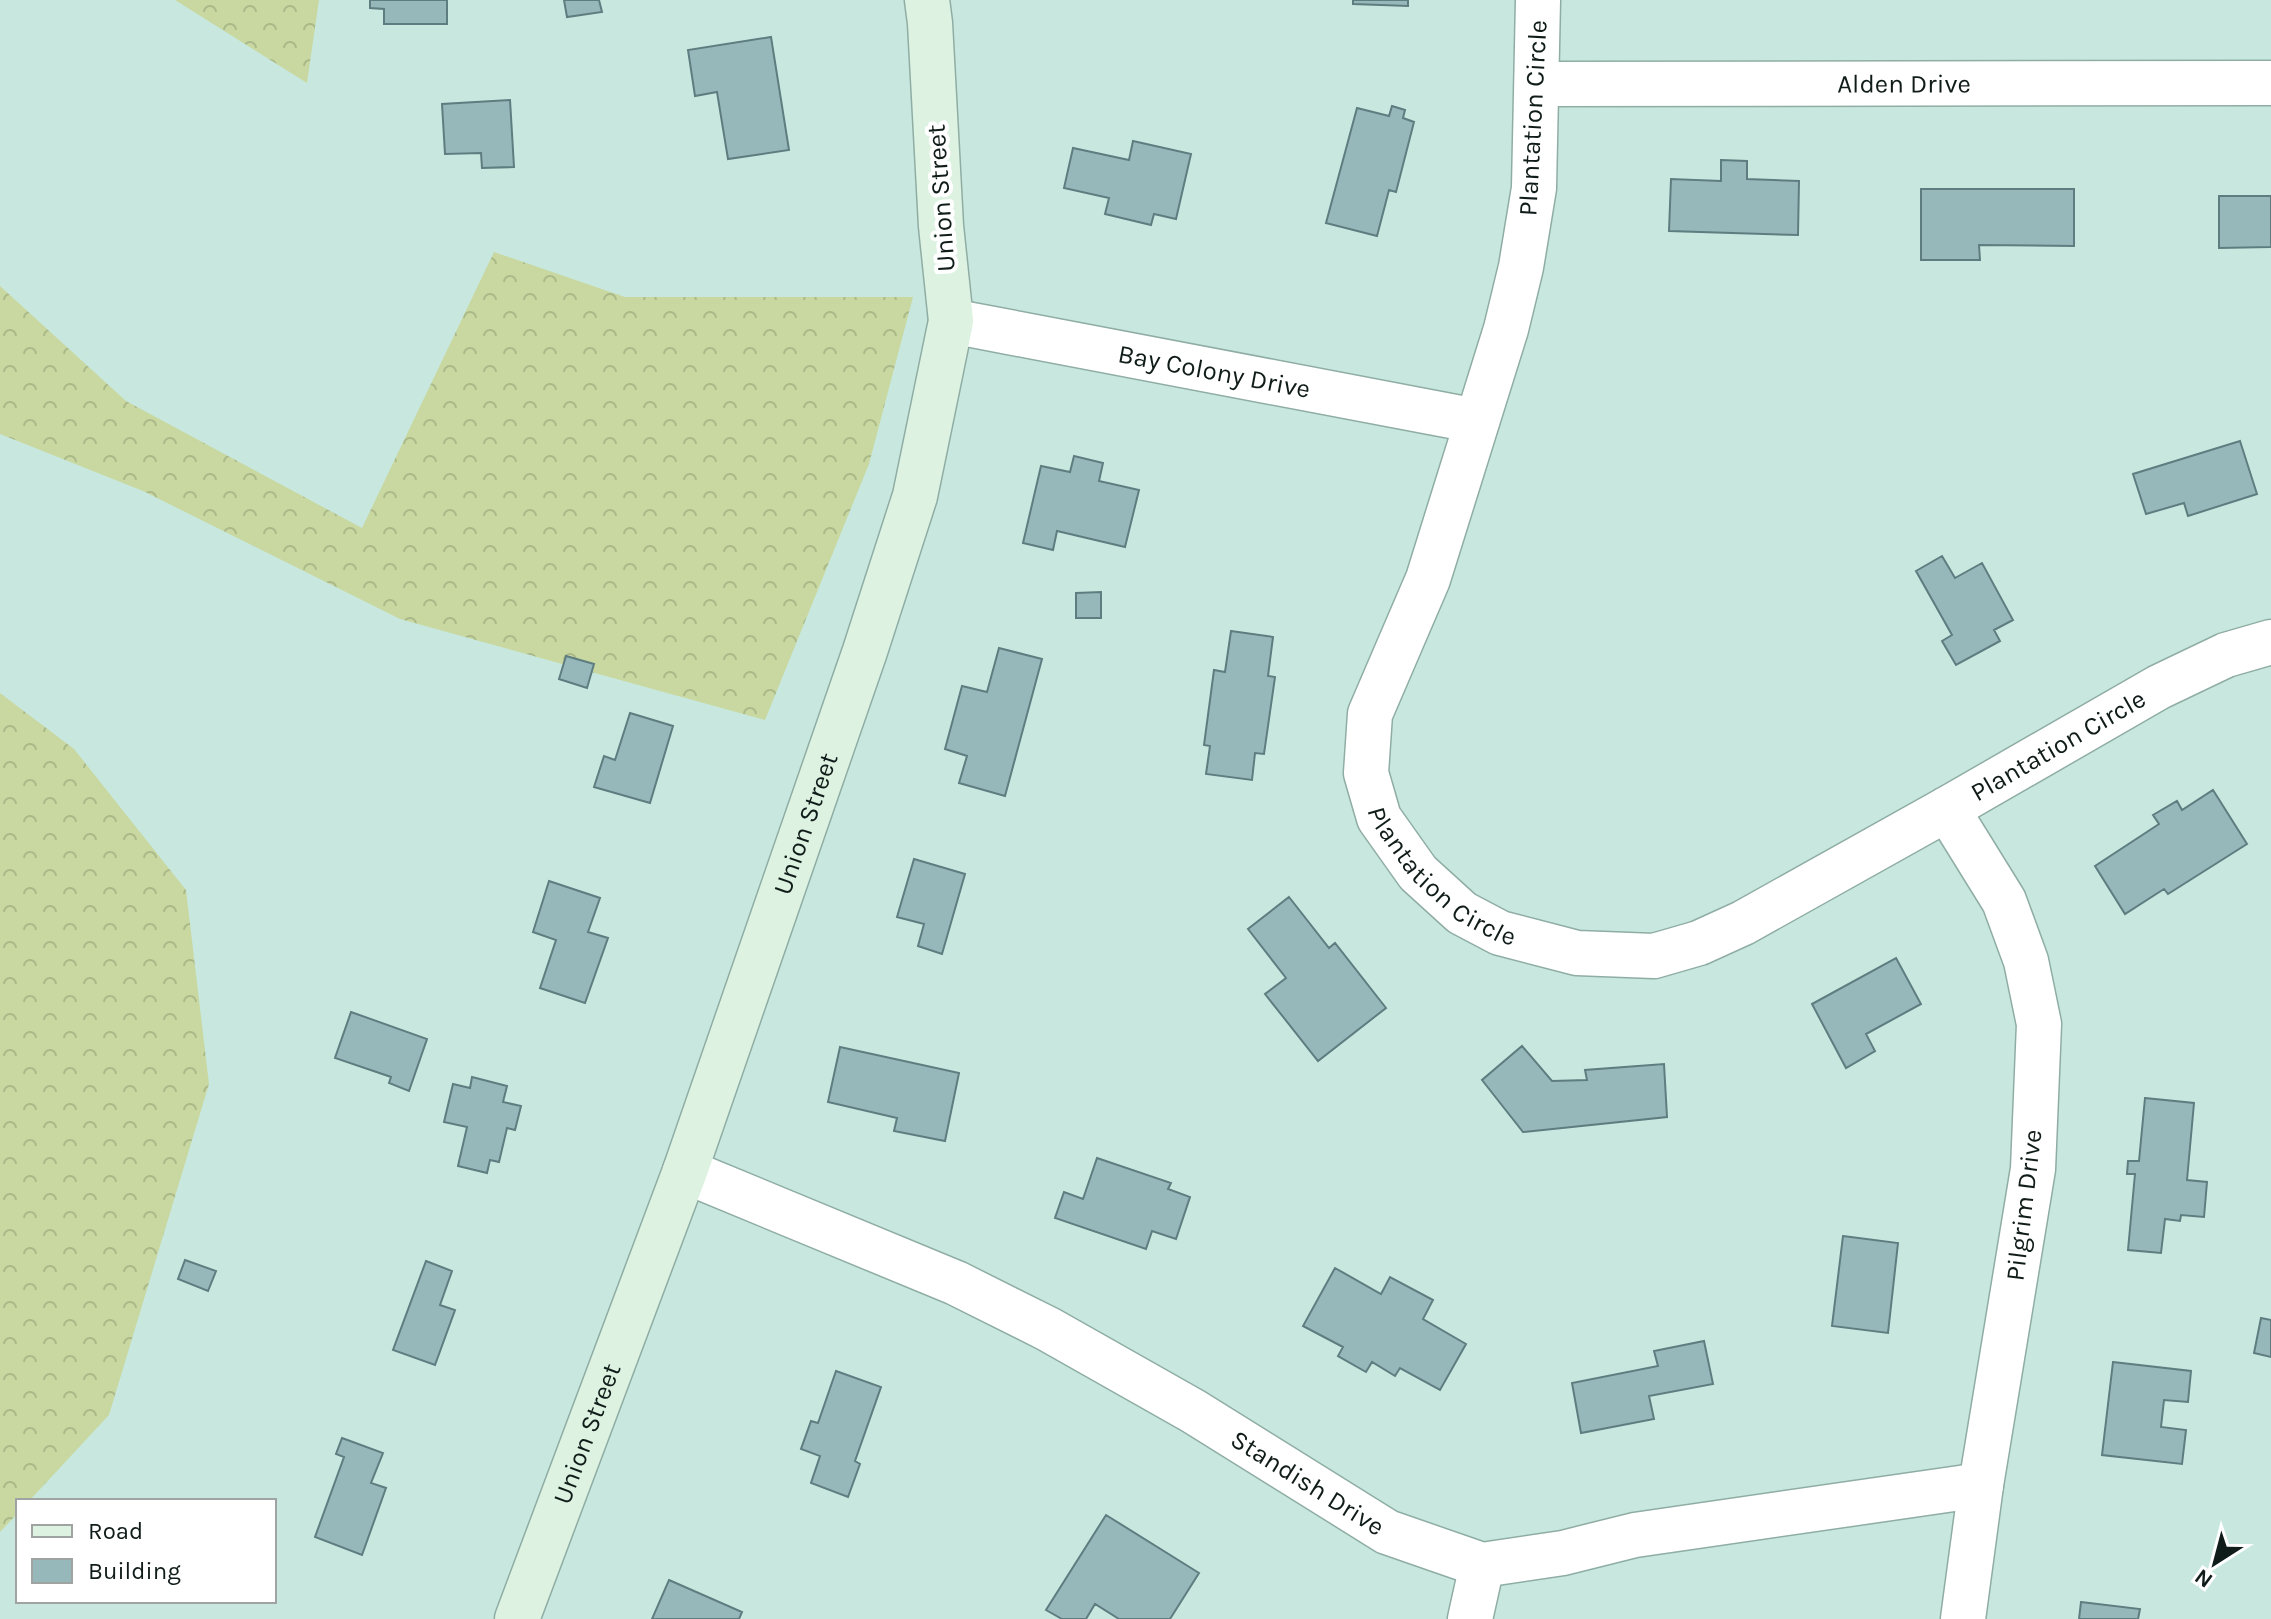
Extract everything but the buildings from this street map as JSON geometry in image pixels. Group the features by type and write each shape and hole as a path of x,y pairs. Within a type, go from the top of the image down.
{"main road":[{"name":"Union Street","path":"517,1619 685,1171 865,651 915,496 951,321 941,226 927,0"}],"street":[{"name":"Plantation Circle","path":"1538,0 1534,188 1521,267 1506,329 1428,579 1370,714 1366,773 1379,818 1418,873 1462,913 1500,933 1577,953 1654,956 1699,943 1743,923 2159,687 2226,655 2271,642"},
{"name":"Alden Drive","path":"1538,84 2271,83"},
{"name":"Bay Colony Drive","path":"951,321 1477,421"},
{"name":"Pilgrim Drive","path":"1947,809 2004,901 2026,961 2039,1024 2033,1169 1981,1485 1963,1619"},
{"name":"Standish Drive","path":"685,1171 956,1283 1048,1329 1193,1411 1387,1532 1482,1565 1563,1553 1635,1535 1981,1485"},
{"path":"1470,1619 1482,1565"}],"green space":[{"path":"175,0 319,0 307,83"},
{"path":"494,252 625,297 913,297 869,464 765,720 400,619 143,491 0,434 0,286 126,401 362,528"},
{"path":"0,693 74,749 186,890 209,1084 109,1415 31,1499 16,1499 16,1515 0,1532"}]}
